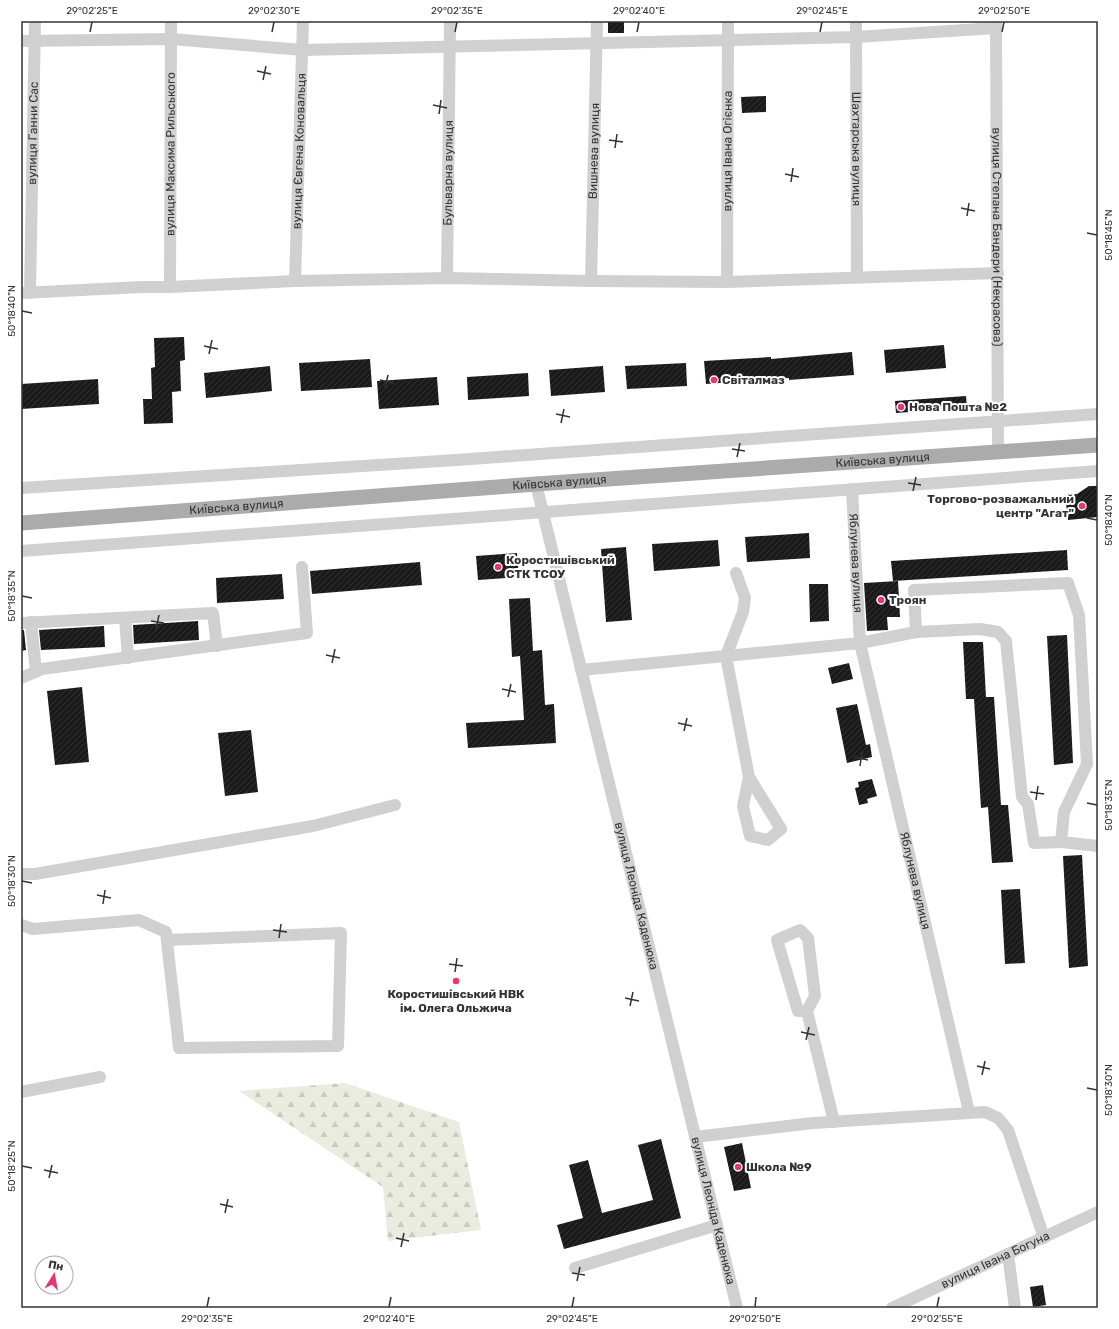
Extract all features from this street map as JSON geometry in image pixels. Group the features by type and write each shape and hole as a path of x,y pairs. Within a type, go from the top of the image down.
{"main road":[{"name":"Київська вулиця","path":"21,523 536,484 1098,445"}],"street":[{"name":"вулиця Ганни Сас","path":"26,292 35,21"},
{"name":"вулиця Максима Рильського","path":"170,287 171,21"},
{"name":"вулиця Євгена Коновальця","path":"295,281 303,21"},
{"name":"Бульварна вулиця","path":"447,278 450,21"},
{"name":"Вишнева вулиця","path":"591,281 597,21"},
{"name":"вулиця Івана Огієнка","path":"726,282 728,21"},
{"name":"Шахтарська вулиця","path":"856,21 856,276"},
{"path":"21,41 171,39 303,50 856,37 996,25"},
{"name":"вулиця Степана Бандери (Некрасова)","path":"996,25 998,452"},
{"path":"26,292 142,286 170,287 295,281 447,278 726,282 856,276 998,273"},
{"path":"21,488 464,459 1098,414"},
{"path":"21,552 1098,471"},
{"name":"вулиця Леоніда Каденюка","path":"536,484 737,1308"},
{"name":"Яблунева вулиця","path":"852,489 860,643 969,1112"},
{"path":"21,678 42,669 307,633 302,567"},
{"path":"736,573 745,598 743,612 726,656 749,777 781,829 768,840 750,836 743,806 749,777"},
{"path":"916,632 914,590 1068,583 1078,615 1087,764 1064,812 1061,842"},
{"path":"36,672 26,623 213,613 217,646"},
{"path":"125,618 128,658"},
{"path":"581,670 860,643 916,632 980,628 998,632 1006,641 1022,797 1028,804 1034,843 1061,842 1098,846"},
{"path":"21,874 35,874 312,826 394,805"},
{"path":"21,925 33,929 139,920 166,932 179,1048 338,1046 341,933 167,940"},
{"path":"808,1011 798,1011 777,940 800,930 808,938 815,996 808,1011 834,1122"},
{"path":"21,1092 100,1077"},
{"path":"695,1137 834,1122 985,1112 998,1118 1008,1130 1044,1238"},
{"name":"вулиця Івана Богуна","path":"892,1308 1098,1212"},
{"path":"575,1268 717,1225"},
{"path":"1008,1254 1015,1308"}],"green space":[{"path":"345,1083 459,1122 481,1230 388,1241 383,1187 239,1091"}],"building":[{"path":"608,21 624,21 624,33 608,33"},
{"path":"766,96 766,112 742,113 741,97"},
{"path":"184,337 185,360 180,361 181,391 172,392 173,423 144,424 143,399 152,399 151,368 155,367 154,338"},
{"path":"944,345 946,368 886,373 884,350"},
{"path":"852,352 854,375 706,384 704,361 771,357 771,359"},
{"path":"370,359 372,387 301,391 299,363"},
{"path":"686,363 687,386 627,389 625,366"},
{"path":"270,366 272,391 206,398 204,373"},
{"path":"603,366 605,392 551,396 549,370"},
{"path":"528,373 529,396 468,400 467,377"},
{"path":"437,377 439,405 379,409 377,381"},
{"path":"98,379 99,404 21,409 21,384"},
{"path":"966,396 967,408 896,413 895,401"},
{"name":"Торгово-розважальний центр \"Агат\"","path":"1089,486 1098,486 1098,517 1068,520 1065,495 1077,494"},
{"path":"809,533 810,558 747,562 745,537"},
{"path":"718,540 720,566 654,571 652,544"},
{"path":"626,547 632,620 606,622 601,549"},
{"path":"1067,550 1068,570 893,581 891,561"},
{"name":"Коростишівський СТК ТСОУ","path":"517,553 519,577 478,580 476,556"},
{"path":"420,562 422,585 312,594 310,571"},
{"path":"282,574 284,599 217,603 216,578"},
{"name":"Троян","path":"898,581 900,617 887,617 888,630 867,631 864,583"},
{"path":"809,584 828,584 829,621 810,622"},
{"path":"530,598 533,651 542,650 545,705 554,704 556,743 468,748 466,723 524,720 520,656 512,657 509,599"},
{"path":"198,621 199,640 134,644 133,625"},
{"path":"104,626 105,647 41,650 39,630"},
{"path":"21,630 24,630 26,650 21,651"},
{"path":"1067,635 1073,763 1054,765 1047,636"},
{"path":"963,642 983,642 986,697 994,697 1001,805 1008,805 1013,862 992,863 988,807 981,808 974,699 966,699"},
{"path":"849,663 853,679 832,684 828,668"},
{"path":"82,687 89,762 55,765 47,691"},
{"path":"857,704 866,745 870,744 872,757 847,763 836,708"},
{"path":"251,730 258,792 225,796 218,733"},
{"path":"872,779 877,796 867,799 868,803 859,805 855,788 859,787 858,782"},
{"path":"1082,855 1088,966 1069,968 1063,856"},
{"path":"1020,889 1025,963 1005,964 1001,890"},
{"path":"661,1139 681,1218 564,1249 557,1225 583,1218 569,1165 588,1160 602,1213 653,1200 638,1145"},
{"name":"Школа №9","path":"742,1143 751,1188 734,1191 724,1147"},
{"path":"1043,1285 1046,1305 1033,1307 1030,1287"}],"place":[{"name":"Світалмаз","path":"714,380"},
{"name":"Нова Пошта №2","path":"901,407"},
{"name":"Торгово-розважальний центр \"Агат\"","path":"1082,506"},
{"name":"Коростишівський СТК ТСОУ","path":"498,567"},
{"name":"Троян","path":"881,600"},
{"name":"Коростишівський НВК ім. Олега Ольжича","path":"456,981"},
{"name":"Школа №9","path":"738,1167"}]}
